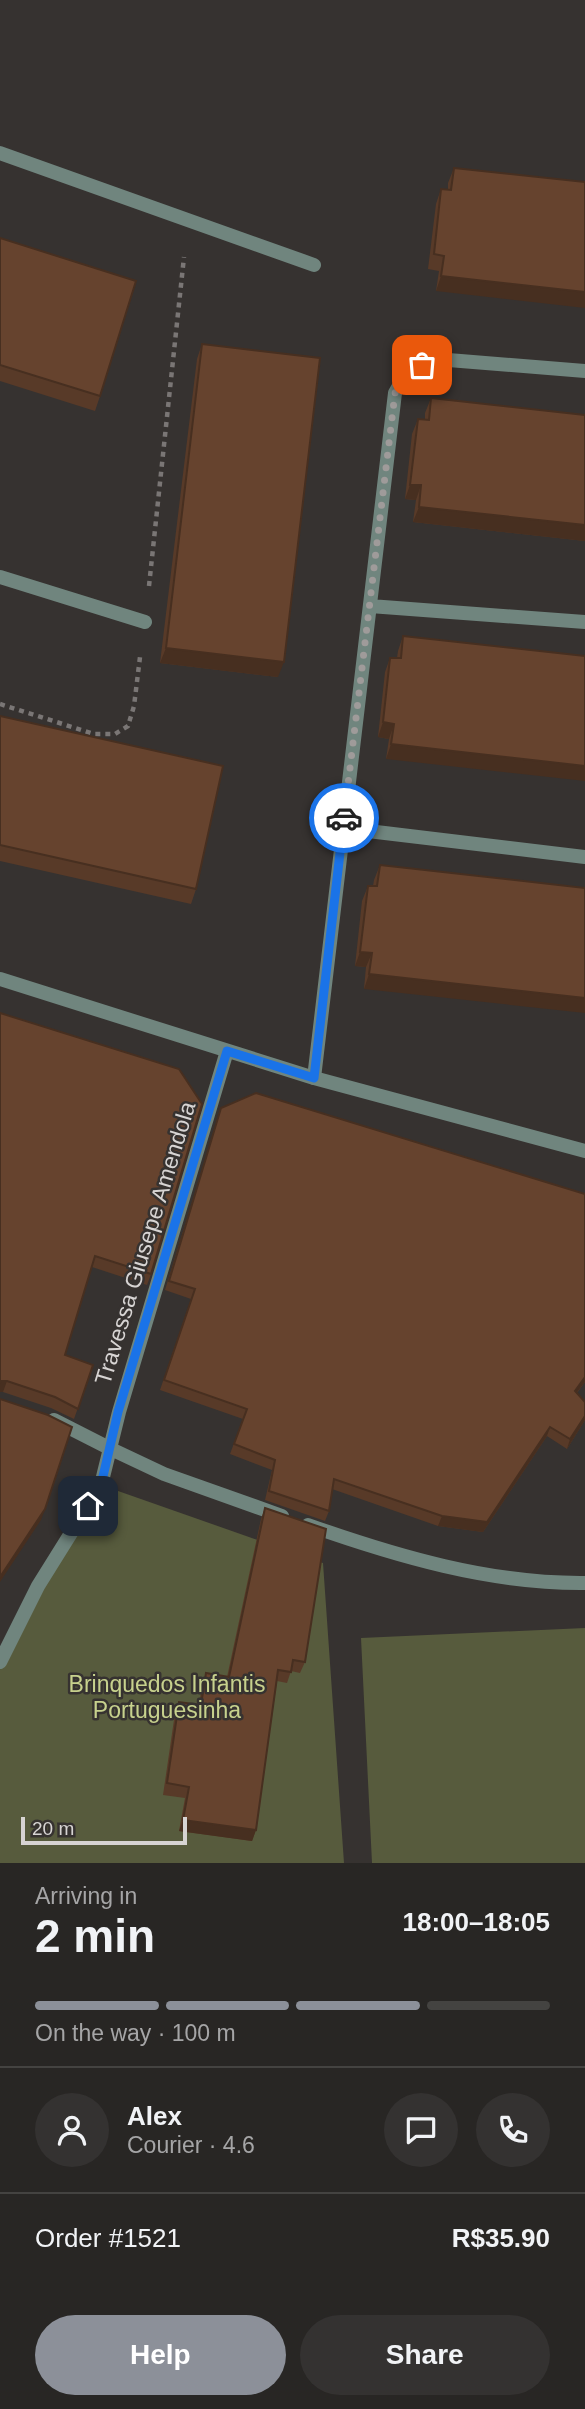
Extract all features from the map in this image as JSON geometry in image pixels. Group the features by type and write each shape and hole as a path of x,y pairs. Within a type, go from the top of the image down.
{"street":[{"path":"0,153 314,265"},
{"path":"314,1078 395,393 408,370 436,359 585,371"},
{"path":"0,577 145,622"},
{"path":"370,606 585,622"},
{"path":"343,828 585,857"},
{"path":"0,979 314,1078 585,1151"},
{"name":"Travessa Giusepe Amendola","path":"0,1662 38,1586 101,1485 118,1412 227,1051"},
{"path":"36,1413 164,1474 368,1546 457,1569 515,1579 585,1583"}],"path":[{"path":"0,704 94,734 115,734 128,726 134,706 145,622 188,221"}],"green space":[{"name":"Brinquedos Infantis Portuguesinha","path":"101,1485 323,1563 344,1863 0,1863 0,1662"},
{"path":"585,1628 585,1863 372,1863 361,1638"}],"building":[{"path":"454,168 585,182 585,292 441,276 444,256 434,254 441,189 451,190"},
{"path":"0,238 136,281 100,396 0,365"},
{"path":"202,344 320,358 284,662 166,648"},
{"path":"431,398 585,415 585,525 419,507 421,485 410,485 418,419 429,420"},
{"path":"403,636 585,656 585,766 391,744 394,724 383,722 390,658 401,658"},
{"path":"0,716 223,766 196,889 0,845"},
{"path":"380,865 585,888 585,998 369,974 372,953 360,952 368,886 377,886"},
{"path":"0,1013 179,1069 202,1104 151,1274 95,1256 65,1355 93,1365 78,1409 55,1397 7,1381 0,1382"},
{"path":"256,1093 585,1194 585,1377 575,1391 585,1402 585,1416 570,1439 550,1427 487,1522 442,1516 334,1479 329,1511 269,1491 275,1460 234,1444 247,1409 164,1380 195,1289 169,1281 221,1108"},
{"path":"0,1399 48,1415 72,1427 45,1509 0,1577"},
{"path":"265,1508 326,1529 305,1662 293,1660 291,1672 278,1670 256,1830 183,1820 189,1787 167,1783 179,1702 201,1705 206,1673 229,1677"}],"way so far":[{"path":"344,818 395,393 408,370 422,365"}],"route":[{"path":"88,1506 101,1485 118,1412 227,1051 314,1078 344,818"}]}
